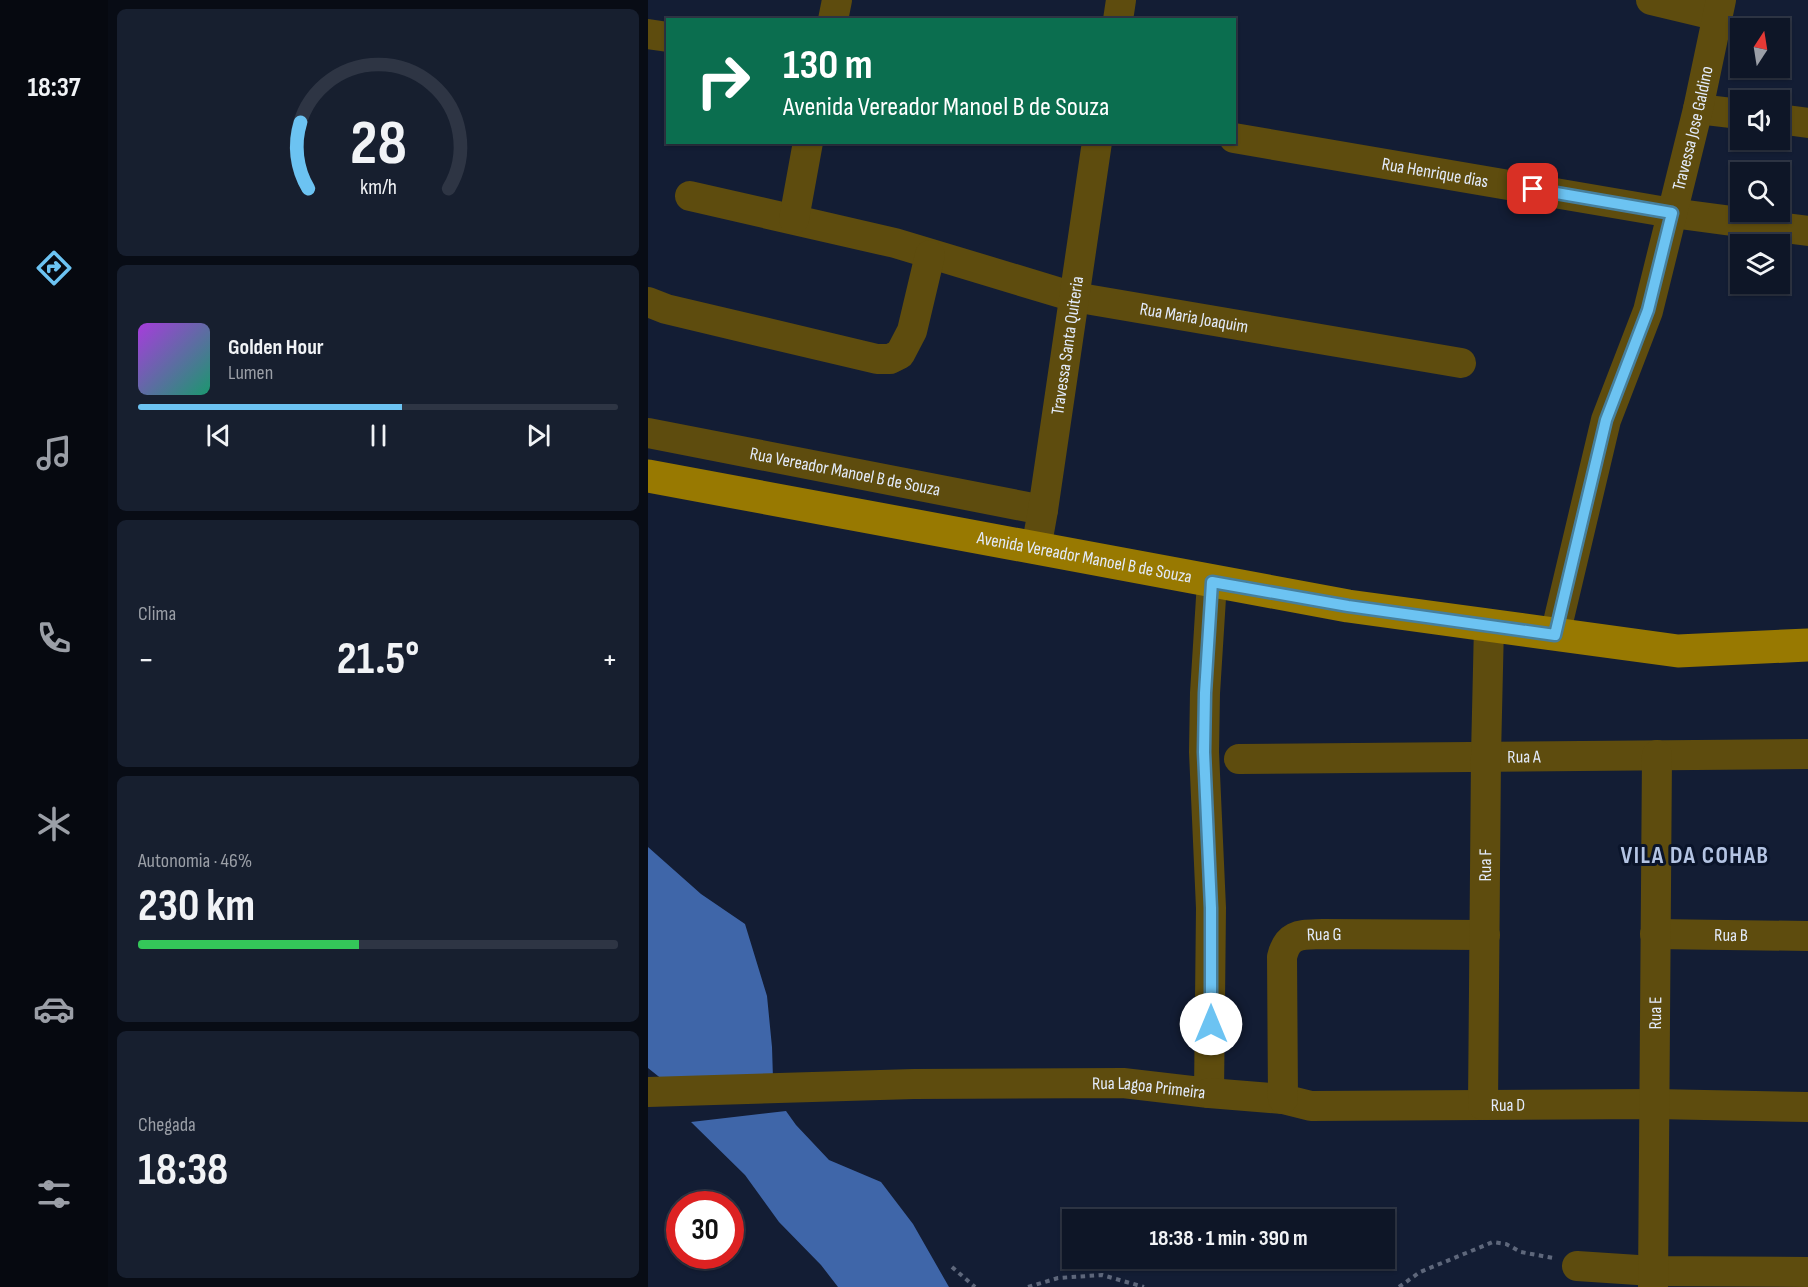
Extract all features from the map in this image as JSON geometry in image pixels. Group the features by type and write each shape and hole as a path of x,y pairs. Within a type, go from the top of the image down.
{"main road":[{"name":"Avenida Vereador Manoel B de Souza","path":"648,476 1348,606 1678,651 1808,645"}],"street":[{"path":"833,18 837,0"},
{"path":"1118,18 1121,0"},
{"path":"1651,0 1720,8"},
{"name":"Travessa Jose Galdino","path":"1555,635 1606,420 1648,310 1698,109 1720,8"},
{"path":"648,34 666,37"},
{"path":"1698,109 1730,113"},
{"path":"1790,121 1808,123"},
{"name":"Rua Henrique dias","path":"1236,138 1672,213 1808,231"},
{"path":"794,219 808,144"},
{"name":"Travessa Santa Quiteria","path":"1036,549 1044,510 1097,144"},
{"name":"Rua Maria Joaquim","path":"690,196 895,243 1074,297 1461,363"},
{"path":"648,302 666,309 866,356 890,359 900,354 912,331 930,255"},
{"name":"Rua Vereador Manoel B de Souza","path":"648,433 1044,510"},
{"name":"Rua Lagoa Primeira","path":"648,1092 914,1084 1123,1083 1209,1093 1211,908 1204,752 1212,582"},
{"name":"Rua F","path":"1484,1105 1486,756 1490,625"},
{"name":"Rua A","path":"1239,759 1808,754"},
{"name":"Rua E","path":"1653,1279 1657,755"},
{"name":"Rua G","path":"1283,1099 1282,957 1289,941 1302,935 1323,934 1485,935"},
{"name":"Rua B","path":"1655,934 1808,936"},
{"name":"Rua D","path":"1209,1093 1283,1099 1311,1106 1654,1104 1808,1107"},
{"path":"1576,1266 1653,1279 1808,1272"}],"path":[{"path":"1399,1287 1420,1272 1493,1242 1506,1244 1521,1252 1550,1256 1576,1266"},
{"path":"952,1267 975,1287"},
{"path":"1028,1287 1058,1278 1102,1275 1144,1287"}],"water":[{"path":"648,847 701,894 745,924 767,996 773,1079 663,1080 648,1068"},
{"path":"786,1111 829,1160 881,1182 913,1224 949,1287 838,1287 821,1265 779,1222 745,1175 691,1122"}],"district":[{"name":"VILA DA COHAB","path":"1695,855"}],"route":[{"path":"1211,1024 1211,908 1204,752 1212,582 1348,606 1555,635 1606,420 1648,310 1672,213 1533,189"}]}
